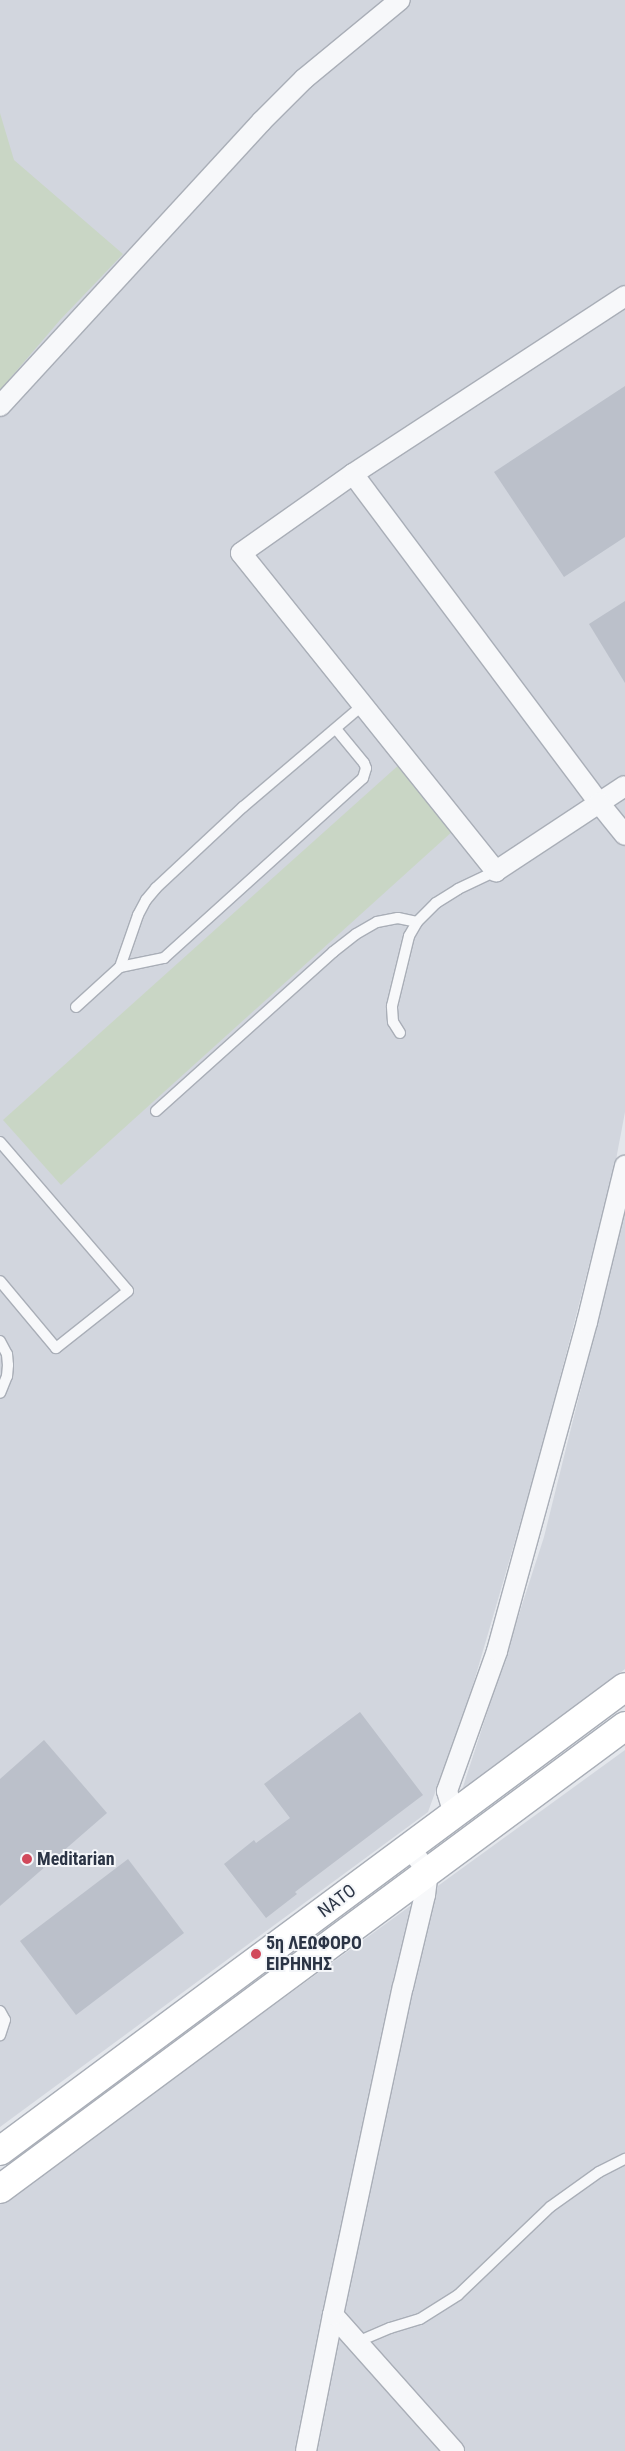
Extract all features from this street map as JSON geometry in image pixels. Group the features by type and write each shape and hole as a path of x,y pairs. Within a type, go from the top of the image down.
{"main road":[{"name":"ΝΑΤΟ","path":"0,2151 625,1687"},
{"name":"ΝΑΤΟ","path":"0,2189 625,1726"}],"street":[{"path":"0,406 267,116 318,66 400,0"},
{"path":"625,296 353,474 241,553 496,870 625,786"},
{"path":"353,474 599,804 625,835"},
{"path":"454,1814 447,1791 498,1651 587,1322 625,1166"},
{"path":"306,2451 403,1987 425,1895 428,1872 409,1847"},
{"path":"333,2315 454,2451"}],"lane":[{"path":"76,1007 120,967 138,915 146,900 156,888 243,808 363,705"},
{"path":"120,967 164,958 363,778 366,768 364,763 336,729"},
{"path":"400,1033 393,1022 392,1006 409,936 417,922 436,903 458,889 496,870"},
{"path":"156,1111 325,958 356,934 377,922 398,918 417,922"},
{"path":"0,1142 128,1291 56,1348 0,1281"},
{"path":"0,1341 6,1354 8,1365 7,1376 0,1393"},
{"path":"0,2011 5,2020 0,2035"},
{"path":"357,2342 390,2328 420,2319 458,2296 550,2207 599,2172 625,2159"}],"shaded area":[{"path":"0,0 625,0 625,1112 615,1165 539,1459 468,1702 428,1812 0,2127"},
{"path":"625,1211 625,1669 462,1790 544,1537"},
{"path":"625,1750 625,2451 0,2451 0,2204"}],"green space":[{"path":"0,113 14,160 123,254 60,320 0,390"},
{"path":"401,763 454,830 61,1185 3,1120"}],"building":[{"path":"625,386 625,537 564,577 494,472"},
{"path":"625,601 625,683 589,624"},
{"path":"360,1712 423,1795 295,1892 297,1894 266,1918 224,1864 254,1840 256,1843 290,1818 264,1784"},
{"name":"Meditarian","path":"44,1740 107,1813 0,1906 0,1779"},
{"path":"128,1859 184,1933 76,2015 20,1941"}],"place":[{"name":"Meditarian","path":"27,1859"},
{"name":"5η ΛΕΩΦΟΡΟ ΕΙΡΗΝΗΣ","path":"256,1954"}]}
